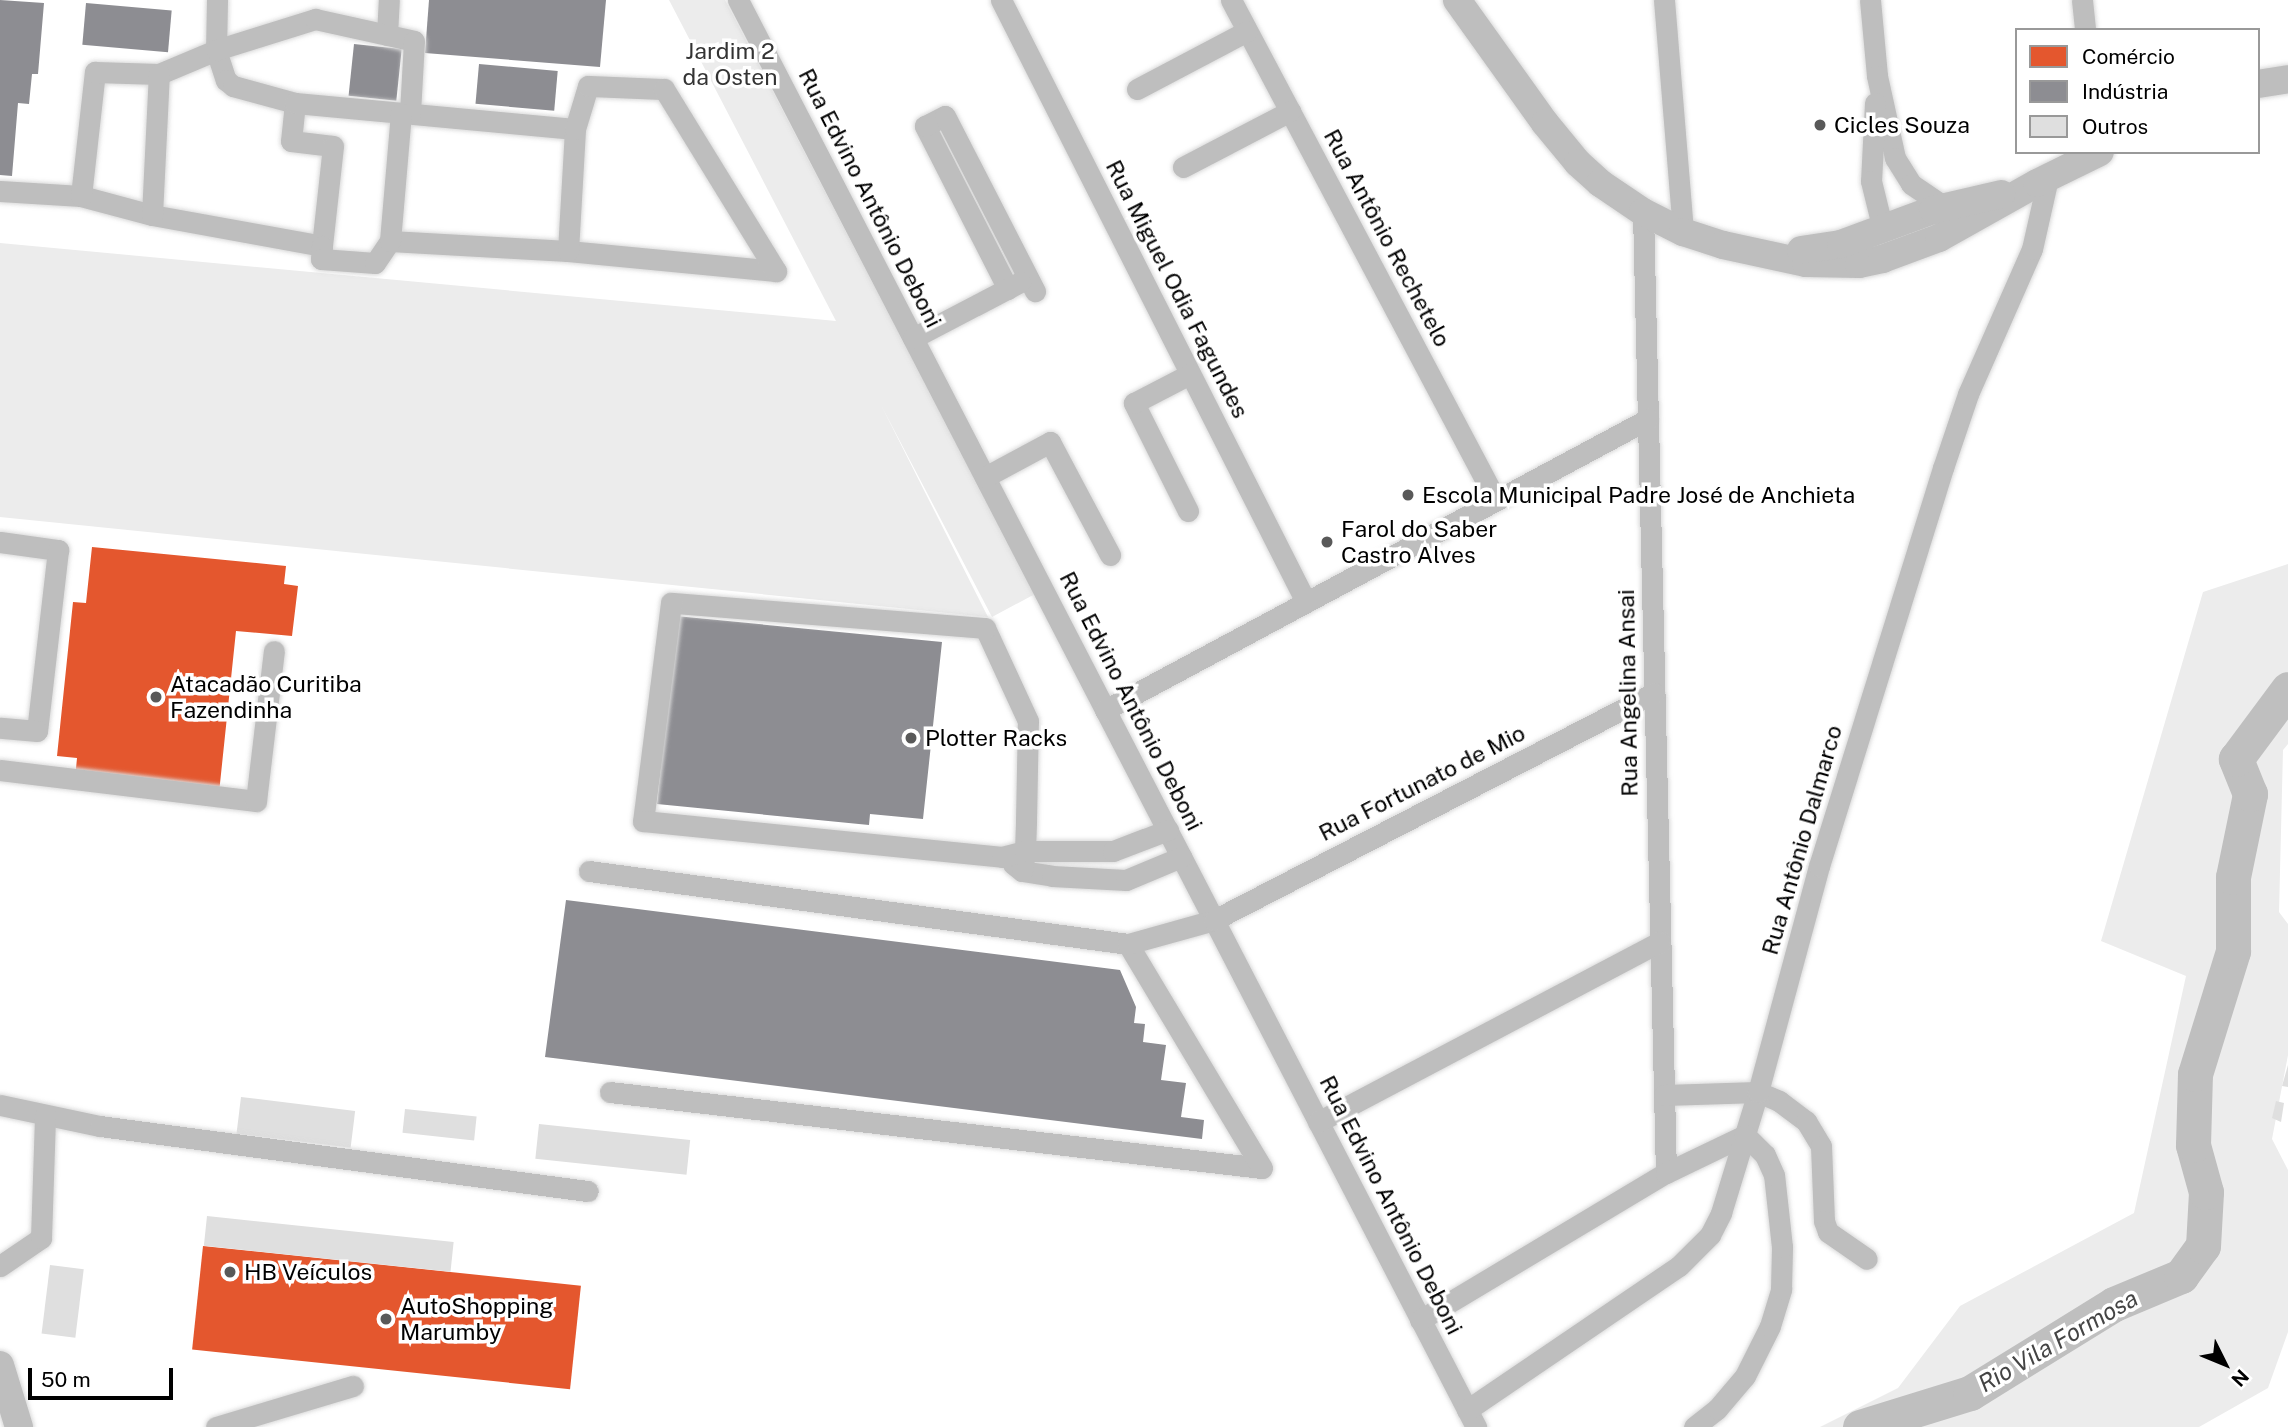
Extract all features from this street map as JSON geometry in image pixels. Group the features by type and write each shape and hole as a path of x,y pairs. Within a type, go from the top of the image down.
{"main road":[{"path":"1458,0 1560,142 1600,183 1643,212 1683,232 1806,264 1859,264 1907,251 1939,238 2095,154"},
{"path":"2260,84 2288,79"},
{"path":"1749,250 1825,247 1883,230 1945,207 2042,181"},
{"path":"1883,230 1939,238"},
{"path":"0,1365 19,1427"}],"street":[{"path":"217,0 216,50 223,74 233,86 295,103 575,129"},
{"path":"387,35 389,0"},
{"name":"Rua Edvino Antônio Deboni","path":"738,0 1471,1418"},
{"name":"Rua Miguel Odia Fagundes","path":"1001,0 1306,602"},
{"name":"Rua Antônio Rechetelo","path":"1231,0 1496,500"},
{"path":"1664,0 1683,232"},
{"path":"1870,0 1877,76 1891,143 1902,172 1920,192 1945,207"},
{"path":"2082,0 2085,28"},
{"path":"81,196 95,72 159,74 216,50 315,19 414,41 390,241 375,263 321,259 333,146 290,141 295,103"},
{"path":"1137,89 1247,31"},
{"path":"152,215 159,74"},
{"path":"1877,76 1871,181 1883,230"},
{"path":"390,241 568,251 776,271 664,89 588,86 575,129 568,251"},
{"path":"1183,167 1290,111"},
{"path":"913,338 1008,289 1031,285 945,116 925,126 1008,289"},
{"name":"Rua Antônio Dalmarco","path":"1471,1418 1679,1266 1696,1252 1710,1235 1721,1213 1758,1091 1819,866 1943,468 1968,394 2032,249 2042,181"},
{"path":"0,191 81,196 152,215 322,246"},
{"name":"Rua Angelina Ansai","path":"1643,212 1665,1173"},
{"path":"1188,511 1134,403 1190,374"},
{"path":"1105,710 1648,419"},
{"path":"985,477 1050,442 1110,555"},
{"path":"0,542 58,550 37,731 0,728"},
{"path":"1024,861 1028,721 985,628 671,603 643,821 1002,857 1126,880 1181,856"},
{"path":"0,770 256,801 274,651"},
{"name":"Rua Fortunato de Mio","path":"1128,944 1214,920 1654,693"},
{"path":"1024,861 1113,851 1168,830"},
{"path":"589,871 1128,944 1262,1168 610,1091"},
{"path":"1318,1122 1660,942"},
{"path":"1664,1095 1758,1091 1779,1101 1806,1121 1821,1146 1824,1221 1828,1232 1867,1259"},
{"path":"0,1105 100,1126 588,1191"},
{"path":"0,1266 41,1238 45,1115"},
{"path":"1420,1320 1665,1173 1745,1135 1765,1155 1774,1175 1782,1247 1781,1289 1770,1326 1745,1376 1717,1409 1695,1427"},
{"path":"216,1427 254,1422 353,1386"}],"green space":[{"name":"Jardim 2 da Osten","path":"669,0 725,0 1035,594 992,617 881,405 988,617 0,517 0,243 836,321"},
{"path":"2288,564 2288,744 2283,750 2279,912 2288,924 2288,1055 2272,1139 2288,1170 2288,1332 2268,1388 2199,1427 1820,1427 1898,1388 1960,1306 2134,1213 2186,976 2101,941 2203,592"}],"building: Comércio":[{"name":"Atacadão Curitiba Fazendinha","path":"92,547 286,566 284,584 298,586 292,636 236,631 219,793 75,779 77,758 57,756 73,602 86,603"},
{"name":"AutoShopping Marumby","path":"203,1246 581,1286 570,1389 192,1349"}],"building: Indústria":[{"path":"0,0 44,3 38,74 32,74 29,104 18,103 12,176 0,175"},
{"path":"429,0 606,0 600,67 425,53"},
{"path":"86,3 172,10 168,52 82,45"},
{"path":"354,44 402,49 396,101 349,96"},
{"path":"479,64 558,71 554,111 476,104"},
{"path":"676,616 942,642 923,819 870,814 869,825 657,804"},
{"path":"566,900 1120,970 1136,1007 1134,1023 1145,1024 1143,1042 1166,1045 1161,1080 1186,1083 1181,1117 1204,1120 1202,1139 545,1057"}],"building: Outros":[{"path":"2288,1065 2288,1087 2282,1086"},
{"path":"241,1097 355,1111 351,1148 236,1134"},
{"path":"2276,1101 2284,1103 2281,1122 2272,1118"},
{"path":"405,1109 477,1117 474,1140 402,1133"},
{"path":"539,1124 690,1140 687,1175 535,1159"},
{"path":"207,1216 454,1242 451,1272 204,1246"},
{"path":"50,1265 84,1269 75,1338 42,1333"}],"waterway":[{"name":"Rio Vila Formosa","path":"1860,1427 1970,1393 2114,1304 2181,1276 2203,1246 2206,1192 2193,1145 2195,1074 2233,951 2233,877 2250,794 2236,759 2288,689"}],"place":[{"name":"Cicles Souza","path":"1820,125"},
{"name":"Escola Municipal Padre José de Anchieta","path":"1408,495"},
{"name":"Farol do Saber Castro Alves","path":"1327,542"},
{"name":"Atacadão Curitiba Fazendinha","path":"156,697"},
{"name":"Plotter Racks","path":"911,738"},
{"name":"HB Veículos","path":"230,1272"},
{"name":"AutoShopping Marumby","path":"386,1319"}]}
